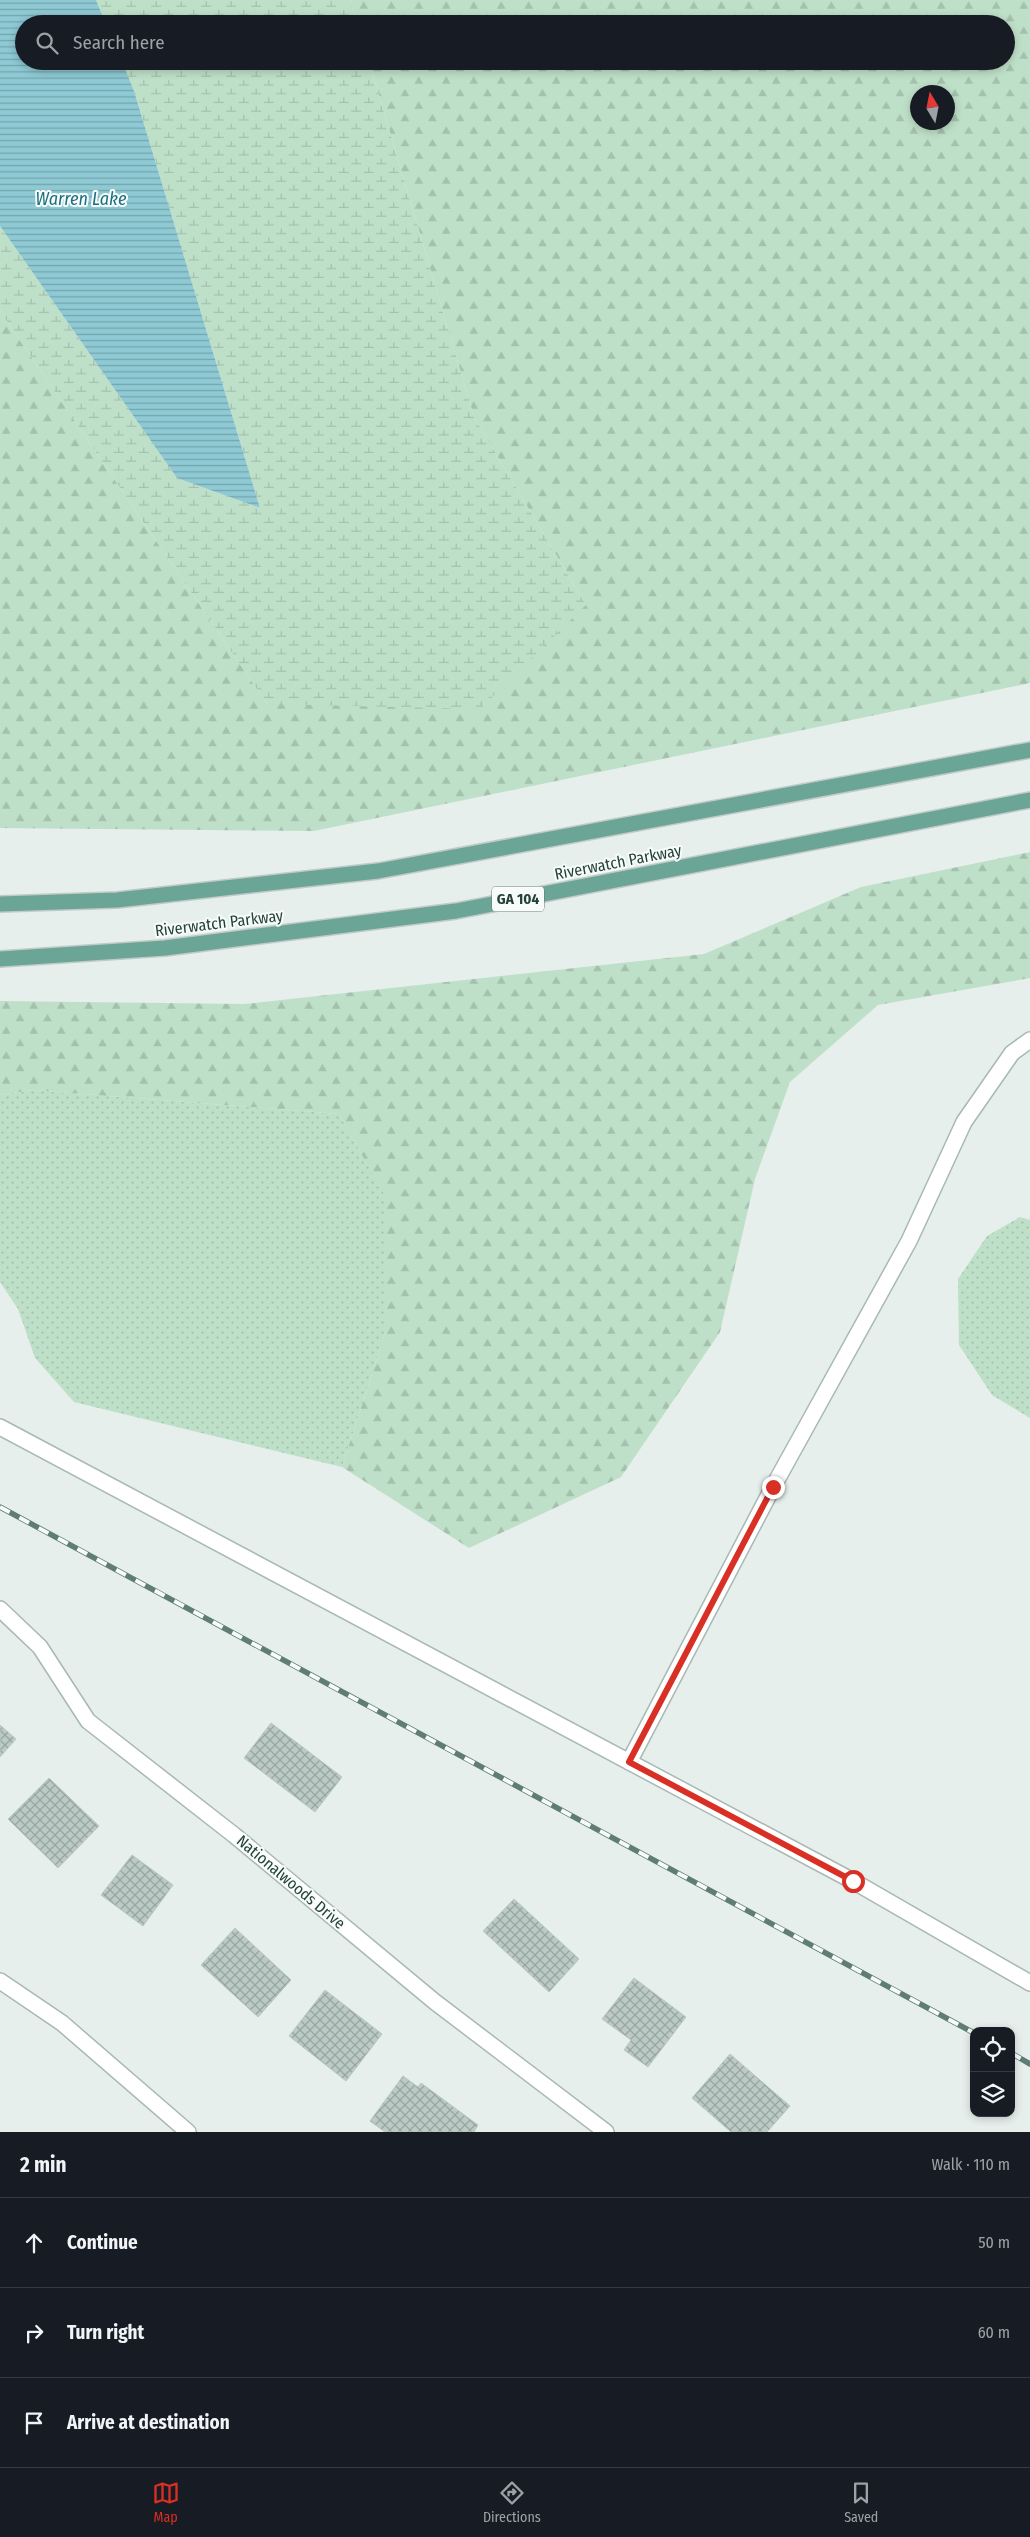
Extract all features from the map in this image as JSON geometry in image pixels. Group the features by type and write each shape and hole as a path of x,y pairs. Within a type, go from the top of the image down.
{"main road":[{"name":"Riverwatch Parkway","path":"0,904 116,900 378,871 1030,750"},
{"name":"Riverwatch Parkway","path":"0,959 166,948 456,911 1030,800"}],"street":[{"path":"629,1762 773,1487 909,1241 964,1122 1012,1053 1030,1040"},
{"path":"0,1427 853,1881 1030,1983"},
{"name":"Nationalwoods Drive","path":"0,1609 40,1647 88,1721 234,1835 435,2002 606,2132"},
{"path":"0,1981 62,2023 188,2132"}],"green space":[{"path":"96,0 350,0 354,15 102,15"},
{"path":"350,0 1030,0 1030,683 314,831 0,828 0,311 267,704 586,605 474,417 372,70 1015,70 1015,15 354,15"},
{"path":"126,70 372,70 474,417 586,605 480,709 267,704 0,311 0,226 177,478 260,508 134,91"},
{"path":"1030,852 1030,978 878,1005 790,1082 755,1179 720,1332 621,1477 469,1548 342,1467 385,1333 385,1196 339,1114 32,1090 0,1095 0,1001 244,1004 704,954 861,887"},
{"path":"32,1090 339,1114 385,1195 385,1333 342,1467 74,1402 35,1358 18,1309 0,1282 0,1095"},
{"path":"1020,1217 1030,1220 1030,1418 992,1395 959,1345 958,1279 987,1236"}],"water":[{"name":"Warren Lake","path":"0,0 96,0 102,15 15,15 15,70 126,70 134,91 260,508 177,478 0,226"}],"building":[{"path":"271,1723 342,1777 315,1812 244,1758"},
{"path":"0,1725 16,1739 0,1757"},
{"path":"49,1778 99,1826 58,1868 8,1819"},
{"path":"132,1855 173,1885 143,1926 101,1895"},
{"path":"514,1899 579,1959 549,1992 483,1931"},
{"path":"235,1928 291,1980 258,2017 201,1965"},
{"path":"634,1978 686,2017 648,2067 624,2050 631,2040 602,2019"},
{"path":"325,1990 382,2034 346,2081 289,2036"},
{"path":"730,2054 790,2106 767,2132 731,2132 692,2098"},
{"path":"403,2076 418,2087 421,2083 478,2125 474,2132 385,2132 370,2121"}],"railway":[{"path":"0,1507 970,2031"},
{"path":"1015,2055 1030,2064"}],"route":[{"path":"773,1487 629,1762 853,1881"}]}
